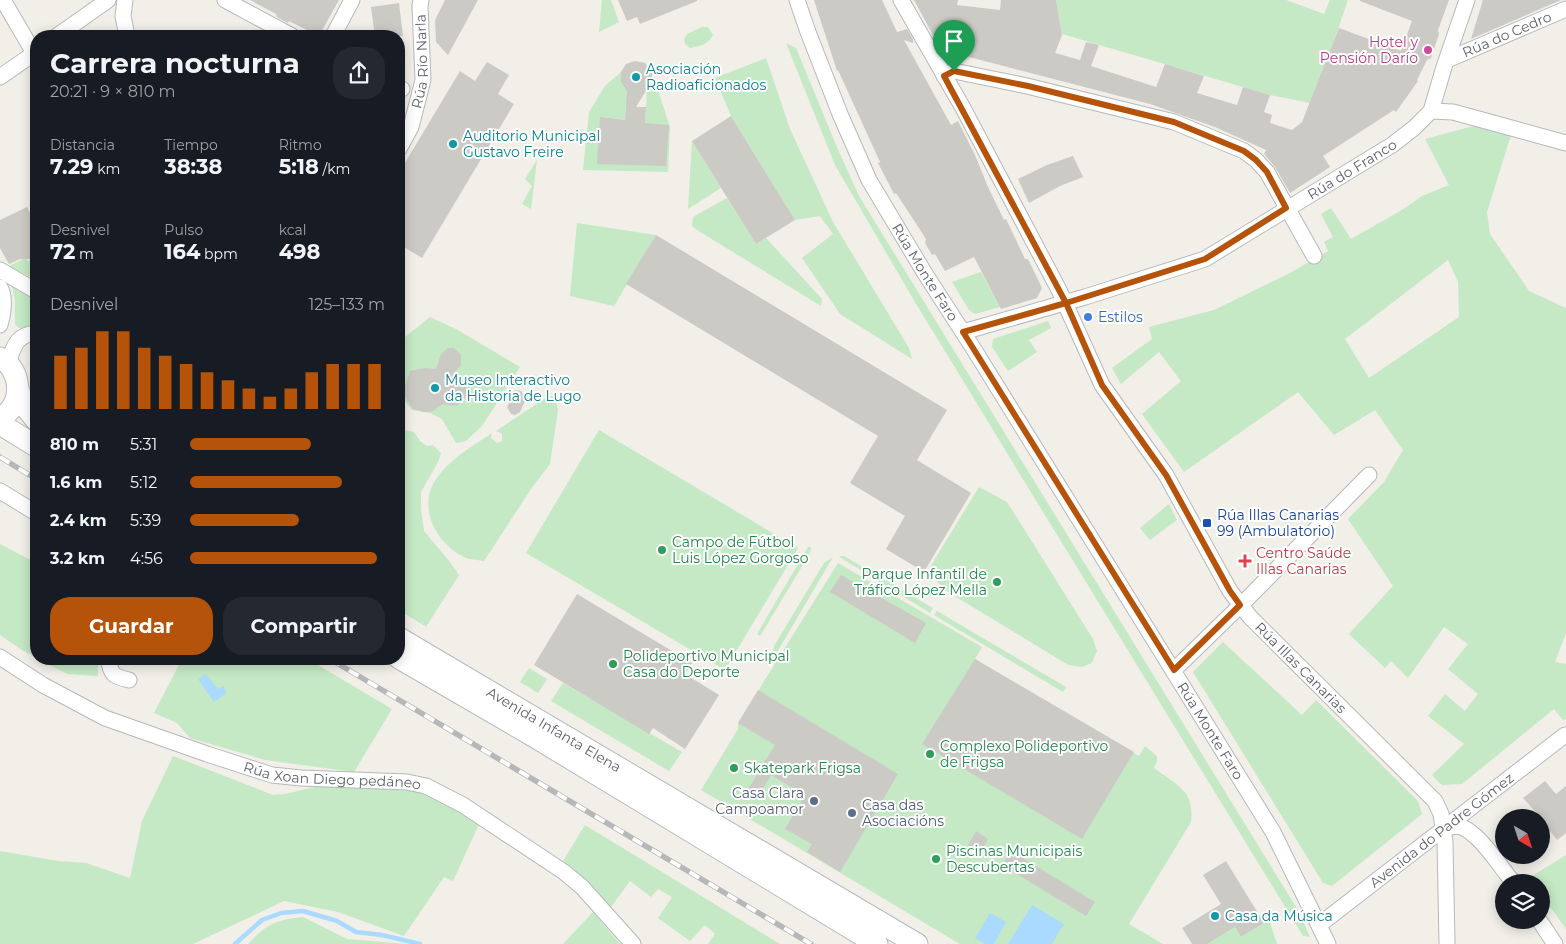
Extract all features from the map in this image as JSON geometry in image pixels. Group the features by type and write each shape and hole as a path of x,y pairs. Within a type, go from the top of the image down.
{"street":[{"path":"3,0 30,45"},
{"path":"66,30 108,0"},
{"path":"125,0 124,16 126,30"},
{"path":"225,0 281,30"},
{"name":"Rúa Río Narla","path":"405,138 411,127 423,80 421,0"},
{"name":"Rúa Monte Faro","path":"797,0 808,32 868,180 1273,832 1328,944"},
{"name":"Rúa Illas Canarias","path":"900,0 944,76 1066,303 1102,385 1166,475 1230,591 1240,605 1435,801 1441,814 1443,829 1447,944"},
{"name":"Rúa do Franco","path":"963,332 1066,303 1205,259 1392,145 1414,128 1431,111 1467,0"},
{"path":"337,30 354,2"},
{"name":"Rúa do Cedro","path":"1447,60 1566,9"},
{"path":"0,78 30,57"},
{"path":"944,76 954,71 1028,86 1174,122 1244,151 1267,172 1314,256"},
{"path":"1431,111 1453,112 1566,143"},
{"path":"0,270 30,288"},
{"path":"0,287 3,292 3,310 0,325"},
{"path":"30,334 22,336 4,360 12,368 17,378 18,389 24,405 30,412"},
{"path":"0,418 11,409 16,400 18,389"},
{"path":"0,424 30,442"},
{"path":"1174,670 1369,476"},
{"path":"0,491 30,510"},
{"name":"Avenida Infanta Elena","path":"405,644 425,664 535,737 917,944"},
{"name":"Rúa Xoan Diego pedáneo","path":"0,657 43,685 105,718 272,775 350,781 407,782 426,786 463,805 564,872 582,887 634,944"},
{"name":"Avenida Infanta Elena","path":"405,659 425,664"},
{"path":"109,665 111,673 129,680"},
{"name":"Avenida do Padre Gómez","path":"1319,925 1565,735"},
{"path":"1467,830 1469,819 1477,803"},
{"name":"Avenida Infanta Elena","path":"674,811 877,944"},
{"path":"1443,829 1457,826 1467,830 1480,841 1507,874"},
{"path":"1545,929 1555,944"}],"green space":[{"path":"602,0 611,0 619,22 599,32"},
{"path":"1056,0 1286,0 1324,14 1330,0 1348,0 1326,64 1310,103 1270,95 1062,34"},
{"path":"702,27 708,27 713,35 704,44 690,48 685,44 684,39 687,34"},
{"path":"786,43 796,48 859,196 1299,912 1310,937 1303,936 915,302 835,165"},
{"path":"766,58 790,129 833,222 909,348 912,359 840,314 802,258 833,234 820,216 795,220 731,116 715,78"},
{"path":"621,72 623,85 632,92 632,107 626,106 625,120 601,117 645,123 647,90 657,87 670,127 668,172 583,170 589,112 605,86"},
{"path":"1481,124 1511,135 1487,212 1490,234 1529,291 1566,308 1566,633 1555,662 1566,664 1566,719 1563,720 1554,709 1462,784 1442,785 1432,775 1464,744 1428,716 1445,694 1465,711 1478,694 1448,669 1468,644 1444,627 1408,678 1391,661 1385,668 1349,634 1393,586 1348,519 1384,482 1403,450 1375,410 1334,435 1298,392 1184,472 1142,414 1181,381 1159,352 1121,384 1112,368 1152,339 1149,327 1214,310 1290,273 1328,251 1324,242 1333,237 1321,214 1331,208 1351,239 1402,210 1422,196 1449,185 1425,139","holes":["1448,260 1458,282 1459,317 1369,378 1345,339"]},
{"path":"692,141 721,188 688,209"},
{"path":"537,160 531,209 522,204 532,186 525,179"},
{"path":"727,198 756,244 766,238 822,299 821,306 692,226 693,217"},
{"path":"577,223 656,235 614,306 570,296"},
{"path":"25,258 28,261 30,260 30,277 9,266"},
{"path":"981,272 1000,307 975,314 969,310 952,282"},
{"path":"11,283 30,294 30,327 19,328 15,324 15,300"},
{"path":"430,317 456,329 520,367 482,426 466,441 456,443 442,419 430,413 412,410 405,401 405,337"},
{"path":"1048,321 1051,328 1029,340 1037,352 1008,371 992,347 993,339"},
{"path":"555,395 558,410 550,464 531,489 484,561 469,559 458,554 440,536 433,526 429,514 430,490 436,479 455,459 492,433 491,438 497,443 502,441 502,434 496,431 544,399"},
{"path":"405,430 414,432 420,441 427,446 433,445 441,453 421,492 424,531 459,575 426,627 405,614"},
{"name":"Campo de Fútbol Luis López Gorgoso","path":"599,430 798,548 725,670 526,553"},
{"name":"Parque Infantil de Tráfico López Mella","path":"979,487 1007,502 1093,639 1097,651 1092,663 1082,667 1068,665 948,592 927,572"},
{"path":"1169,504 1177,520 1150,540 1140,528"},
{"path":"0,544 30,560 30,655 0,635"},
{"path":"808,547 811,547 810,553 760,636 757,634"},
{"path":"839,556 844,556 933,608 930,613"},
{"path":"833,557 776,654 773,652 774,646 824,563"},
{"name":"Complexo Polideportivo de Frigsa","path":"838,563 982,647 975,659 1139,756 1145,746 1157,756 1154,768 1176,784 1187,795 1190,802 1191,822 1129,924 1163,944 960,944 701,790 738,729 738,723"},
{"path":"937,611 1066,687 1063,692 934,615"},
{"path":"1223,642 1302,715 1316,700 1418,801 1422,814 1332,886 1323,883 1193,672"},
{"path":"50,665 98,665 98,676 67,674"},
{"path":"179,665 318,665 392,709 354,772 265,760 190,738 177,723 154,713"},
{"path":"529,668 547,679 538,693 520,682"},
{"path":"563,683 682,752 669,771 551,701"},
{"path":"173,756 273,795 323,785 414,791 445,802 479,824 453,881 444,877 404,936 338,912 284,901 193,944 0,944 0,851 58,861 86,863 130,878 142,821"},
{"path":"585,825 780,944 708,944 715,934 705,925 690,941 658,918 672,897 658,889 651,897 630,881 611,907 563,861"},
{"path":"1566,855 1566,929 1550,907 1550,874 1535,874"},
{"path":"593,912 620,944 563,944"},
{"path":"303,917 347,939 407,944 248,944 266,927 272,924"},
{"path":"1269,920 1277,944 1207,944 1235,927 1241,937"}],"water":[{"path":"206,674 218,689 223,686 227,693 214,702 198,679"},
{"path":"1032,905 1064,924 1052,944 1008,944"},
{"path":"990,913 1006,922 994,944 985,944 975,938"}],"building":[{"path":"250,0 339,0 322,30 307,30 289,21 288,23 277,17 276,14"},
{"path":"445,0 478,0 448,55 436,42 435,20"},
{"path":"618,0 697,1 640,24 637,17 627,21"},
{"path":"814,0 882,0 897,32 907,29 913,39 913,43 904,40 951,125 958,121 1004,220 1006,219 1025,259 1028,259 1042,288 1037,298 1001,309 974,257 945,271 935,254 932,255 925,243 926,239 896,193 894,194 878,163 880,162 837,71"},
{"path":"914,0 958,0 957,5 1000,10 1001,0 1056,0 1062,35 1055,53 1080,60 1086,42 1099,45 1091,66 1156,87 1165,64 1204,76 1197,93 1237,105 1243,87 1270,95 1264,112 1272,115 1270,123 1292,130 1302,122 1339,28 1401,51 1412,21 1360,0 1449,0 1438,30 1439,34 1431,58 1427,60 1418,81 1396,112 1394,110 1323,156 1330,167 1290,193 1275,167 1264,154 1266,150 1215,127 1150,104 942,50 964,26 934,37"},
{"path":"1483,0 1561,0 1471,39"},
{"path":"399,3 402,30 374,30 371,7"},
{"path":"635,61 645,63 652,71 652,81 636,107 646,107 645,123 669,125 666,166 597,164 600,117 625,120 627,91 621,82 621,72 626,64"},
{"name":"Auditorio Municipal Gustavo Freire","path":"487,62 509,75 498,94 514,104 422,258 405,248 405,163 460,71 475,81"},
{"path":"731,116 795,220 756,244 692,141"},
{"path":"1073,156 1083,177 1060,186 1029,203 1018,179 1047,165"},
{"path":"27,207 30,213 30,259 20,259 9,264 0,248 0,220"},
{"path":"656,235 947,410 917,460 971,493 924,572 886,549 905,516 850,483 878,436 626,284"},
{"name":"Museo Interactivo da Historia de Lugo","path":"448,348 454,348 461,355 461,365 453,374 463,380 466,385 466,396 458,405 443,404 431,412 413,409 405,395 405,386 410,371 425,368 436,369 441,354"},
{"path":"516,390 521,391 526,399 520,412 515,415 511,414 507,407 509,395"},
{"path":"841,575 926,623 915,643 830,592"},
{"name":"Polideportivo Municipal Casa do Deporte","path":"577,594 692,663 685,674 719,695 685,749 653,728 649,734 534,665"},
{"path":"975,659 1134,752 1082,839 922,744"},
{"path":"758,690 898,774 840,872 807,852 812,844 785,829 805,795 771,775 756,800 746,793 775,745 738,723"},
{"path":"1545,781 1556,794 1566,786 1566,833 1557,840 1550,831 1550,809 1533,809 1523,798"},
{"path":"976,831 988,839 980,853 968,845"},
{"path":"1011,851 1095,902 1086,916 1002,865"},
{"path":"1226,861 1264,923 1241,937 1235,927 1207,944 1192,944 1182,928 1221,904 1203,875"}],"waterway":[{"path":"235,944 262,920 281,913 303,911 337,921 356,932 382,935 420,944"}],"railway":[{"path":"0,457 30,475"},
{"path":"340,665 811,944"}],"place":[{"name":"Hotel y Pensión Darío","path":"1428,50"},
{"name":"Asociación Radioaficionados","path":"636,77"},
{"name":"Auditorio Municipal Gustavo Freire","path":"453,144"},
{"name":"Estilos","path":"1088,317"},
{"name":"Museo Interactivo da Historia de Lugo","path":"435,388"},
{"name":"Rúa Illas Canarias 99 (Ambulatorio)","path":"1207,523"},
{"name":"Campo de Fútbol Luis López Gorgoso","path":"662,550"},
{"name":"Centro Saúde Illas Canarias","path":"1245,561"},
{"name":"Parque Infantil de Tráfico López Mella","path":"997,582"},
{"name":"Polideportivo Municipal Casa do Deporte","path":"613,664"},
{"name":"Complexo Polideportivo de Frigsa","path":"930,754"},
{"name":"Skatepark Frigsa","path":"734,768"},
{"name":"Casa Clara Campoamor","path":"814,801"},
{"name":"Casa das Asociacións","path":"852,813"},
{"name":"Piscinas Municipais Descubertas","path":"936,859"},
{"name":"Casa da Música","path":"1215,916"}],"route":[{"path":"954,71 944,76 963,108 1066,303 963,332 1174,670 1240,605 1230,591 1166,475 1102,385 1066,303 1205,259 1286,208 1267,172 1256,160 1244,151 1174,122 1028,86 954,71"}]}
